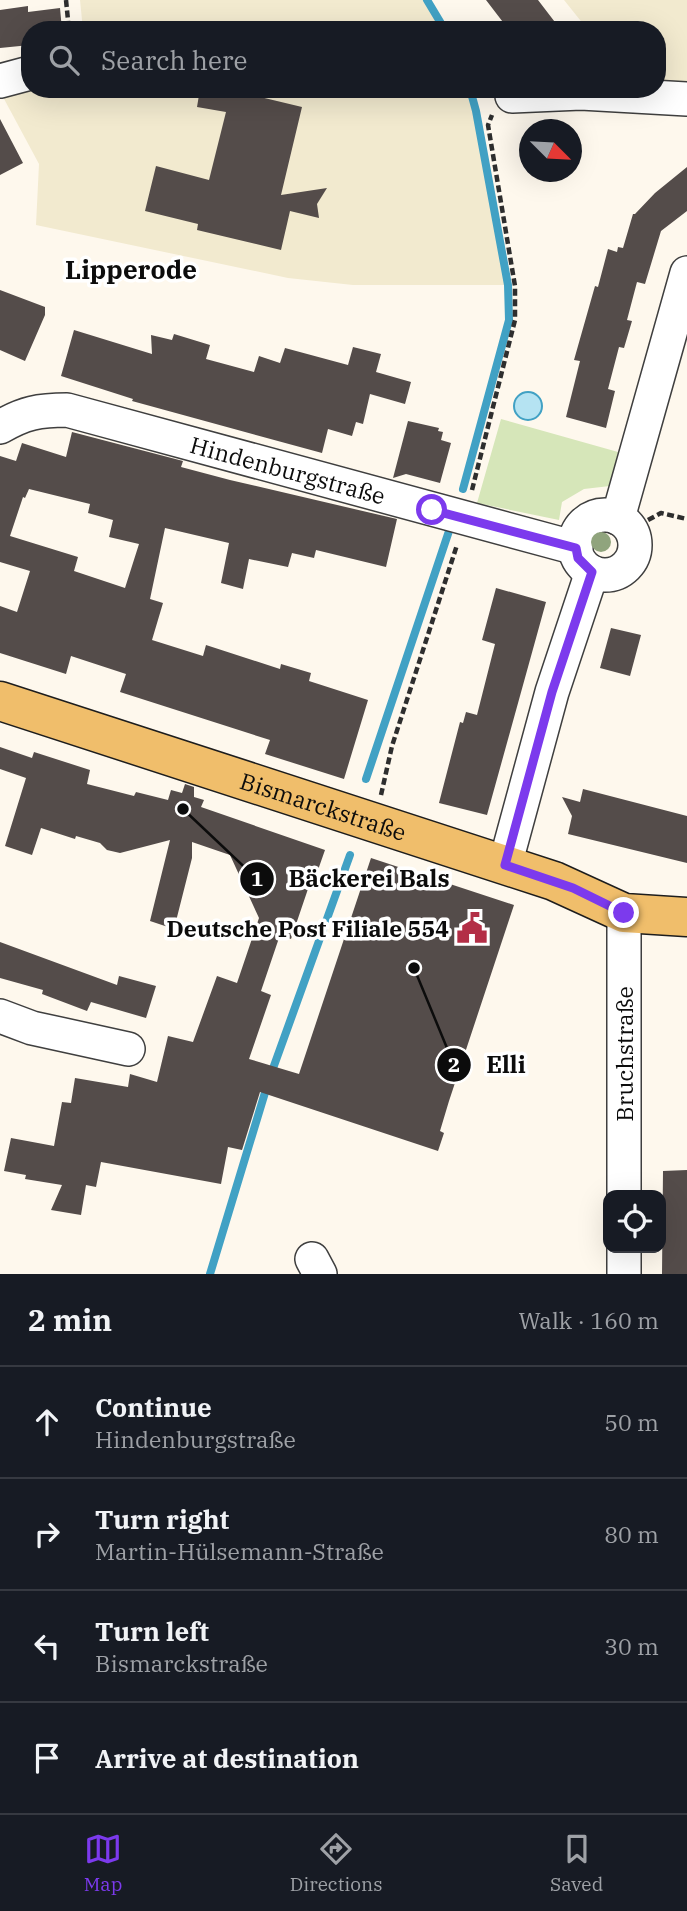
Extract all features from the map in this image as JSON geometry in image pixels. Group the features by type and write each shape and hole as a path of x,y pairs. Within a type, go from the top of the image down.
{"main road":[{"name":"Bismarckstraße","path":"0,701 573,888 624,913 687,918"}],"street":[{"path":"0,81 21,75"},
{"path":"666,98 687,99"},
{"path":"584,560 610,575 627,566 635,548 624,524 687,273"},
{"name":"Hindenburgstraße","path":"0,427 20,415 41,410 67,410 466,519 584,560"},
{"path":"505,865 552,692 584,560 581,528 588,521 608,516 624,524"},
{"name":"Bruchstraße","path":"624,913 624,1190"},
{"path":"0,1016 32,1027 128,1049"},
{"path":"624,1253 624,1274"}],"path":[{"path":"66,0 68,21"},
{"path":"374,824 392,746 466,519 515,320 515,286 488,125 495,107 509,98"},
{"path":"624,524 661,513 687,519"}],"shaded area":[{"path":"80,0 427,0 440,21 82,21"},
{"path":"564,0 687,0 687,82 666,81 666,21 581,21"},
{"path":"21,93 21,98 472,98 508,285 353,285 288,278 36,225 39,164 3,97"}],"green space":[{"path":"501,419 618,452 610,486 584,489 562,502 559,520 477,503"}],"water":[{"path":"528,392 538,396 542,406 538,416 528,420 518,416 514,406 518,396"}],"building":[{"path":"486,0 538,0 554,21 502,21"},
{"path":"28,6 28,12 60,8 61,21 21,21 21,46 0,48 0,10"},
{"path":"198,98 264,98 302,107 281,195 327,188 317,204 319,218 290,211 281,250 197,230 198,224 145,211 156,166 209,180 226,112 197,107"},
{"path":"0,119 23,163 0,175"},
{"path":"687,167 687,211 661,231 645,284 637,282 627,320 632,321 624,348 619,347 608,389 615,391 606,428 566,417 580,361 574,360 608,249 617,252 618,247 623,248 633,214"},
{"path":"0,290 45,307 45,315 25,361 0,350"},
{"path":"74,330 152,354 151,335 172,340 174,334 210,345 206,359 254,372 259,356 280,363 285,348 348,365 353,347 381,354 376,372 411,382 405,404 370,394 363,424 356,422 352,436 328,429 322,453 132,401 133,399 61,376"},
{"path":"408,421 439,428 438,431 443,432 441,440 451,443 440,483 406,474 393,478"},
{"path":"72,432 183,461 181,467 397,519 386,567 316,550 314,558 292,553 288,567 249,559 243,589 221,583 229,543 165,528 150,599 163,603 152,640 203,656 206,645 280,669 281,664 311,673 309,681 368,700 344,779 265,754 270,740 120,692 126,674 71,656 66,674 0,653 0,606 17,612 30,571 0,562 0,456 16,461 22,443 66,457","holes":["29,489 90,504 88,513 113,520 109,537 139,544 125,588 74,571 78,557 10,536 23,497 25,498"]},
{"path":"496,588 546,602 487,815 439,803 460,722 463,723 466,712 477,715 495,644 482,640"},
{"path":"611,628 641,635 630,676 600,668"},
{"path":"0,747 32,758 34,752 90,770 87,784 134,796 136,792 168,800 171,790 182,793 185,784 194,787 194,797 204,800 201,807 325,850 291,939 280,935 261,991 271,995 249,1059 299,1074 371,858 514,905 449,1101 440,1131 444,1133 438,1151 260,1092 242,1150 228,1147 221,1184 101,1162 96,1187 86,1185 81,1215 51,1210 62,1185 25,1179 26,1175 4,1171 11,1138 54,1146 62,1102 71,1103 75,1078 128,1087 130,1074 157,1082 168,1036 193,1042 217,976 237,983 259,918 230,855 192,842 192,858 174,929 150,921 170,840 120,853 107,850 100,843 76,836 75,839 41,828 32,855 5,846 26,778 0,769"},
{"path":"583,789 687,816 687,863 568,834 572,816 562,797 580,802"},
{"path":"0,942 117,985 119,976 156,986 146,1018 91,1002 87,1011 42,994 43,990 0,978"},
{"path":"687,1170 687,1274 662,1274 662,1253 666,1253 666,1190 663,1190 663,1171"}],"waterway":[{"path":"427,0 440,21"},
{"path":"463,489 509,320 508,285 472,98"},
{"path":"366,779 450,528"},
{"path":"271,1074 350,855"},
{"path":"210,1274 267,1086"}],"place":[{"name":"Bäckerei Bals","path":"183,809"},
{"name":"Deutsche Post Filiale 554","path":"472,928"},
{"name":"Elli","path":"414,968"}],"district":[{"name":"Lipperode","path":"131,269"}],"route":[{"path":"432,510 576,548 578,558 592,572 552,692 505,865 573,888 624,913"}]}
